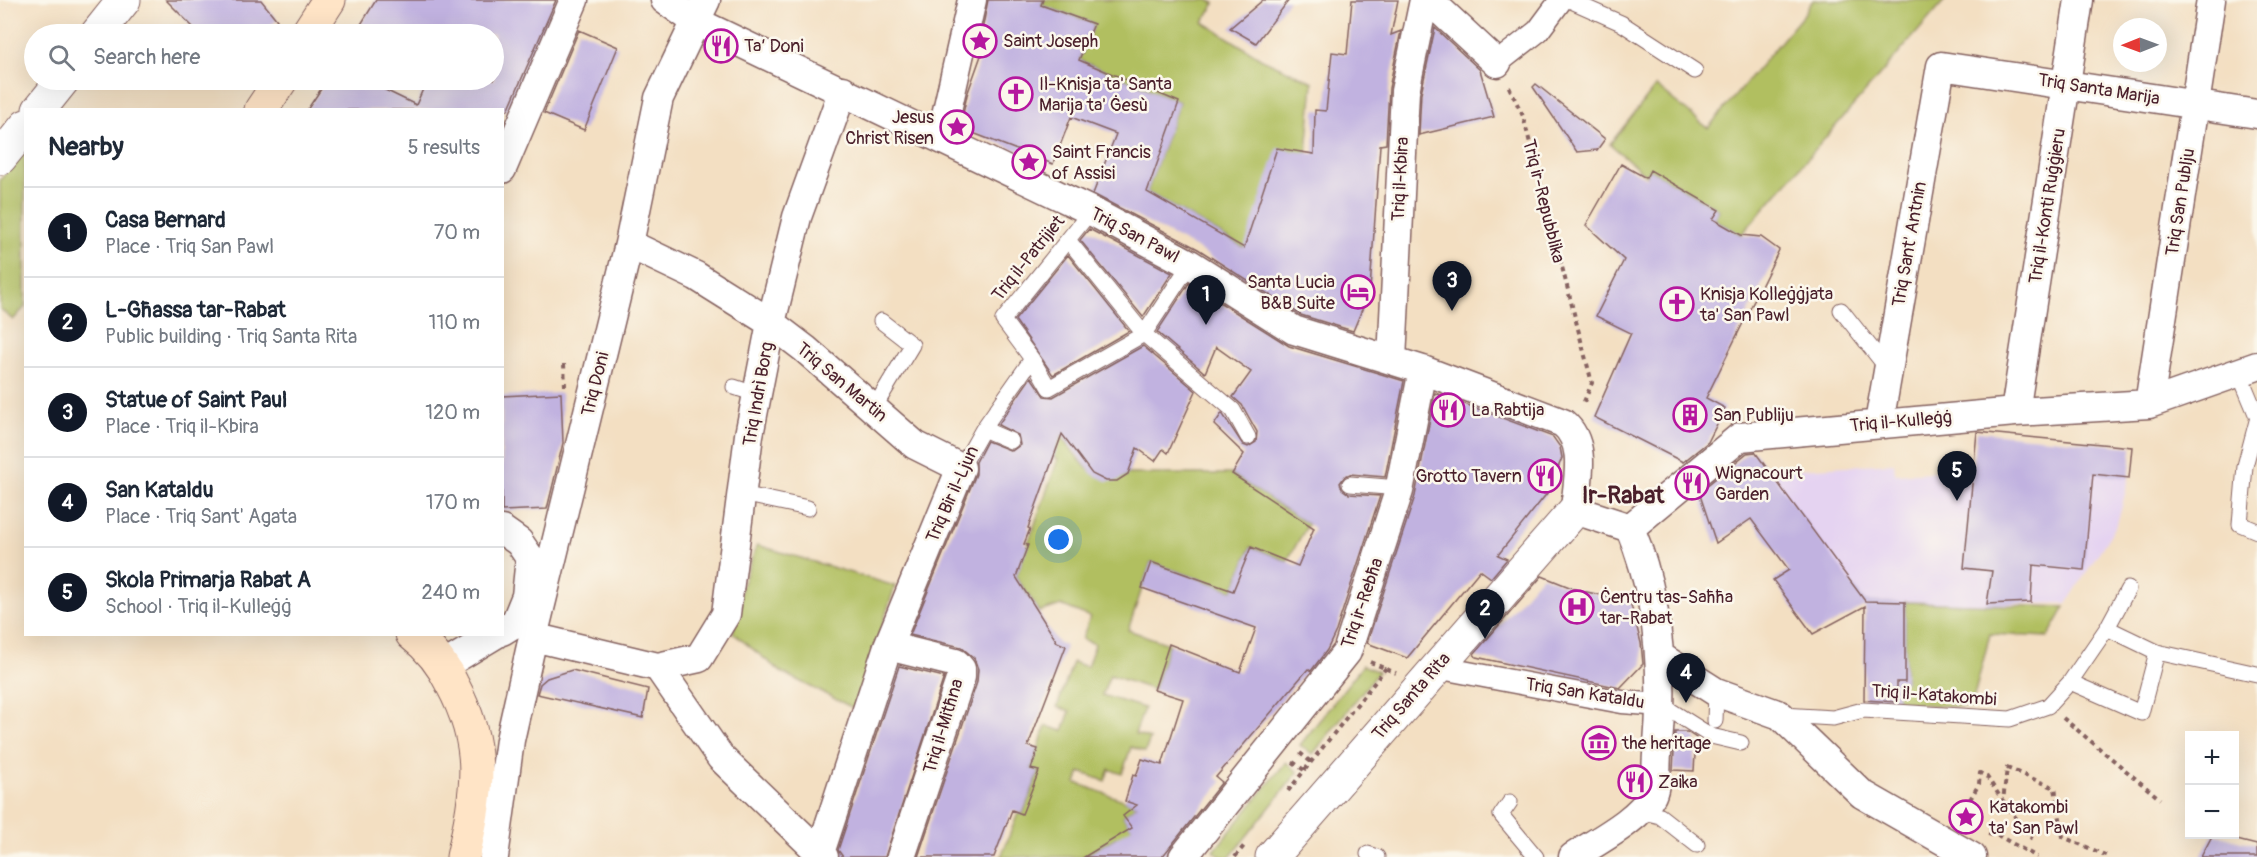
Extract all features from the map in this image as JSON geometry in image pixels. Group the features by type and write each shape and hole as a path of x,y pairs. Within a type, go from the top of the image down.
{"main road":[{"path":"262,108 274,90"},
{"path":"414,636 443,666 467,711 476,743 475,787 463,857"}],"street":[{"path":"105,24 124,0"},
{"path":"504,165 574,0"},
{"name":"Triq San Pawl","path":"665,0 700,10 843,90 1091,211 1190,264 1294,330 1424,370 1554,419 1570,429"},
{"path":"941,137 972,0"},
{"name":"Triq il-Kbira","path":"1392,360 1405,91 1424,0"},
{"path":"1429,0 1497,63 1538,31 1561,0"},
{"name":"Triq il-Konti Ruġġieru","path":"2014,412 2079,0"},
{"name":"Triq San Publju","path":"2149,404 2211,0"},
{"name":"Triq Doni","path":"494,857 510,740 629,244 659,99 700,10"},
{"name":"Triq Santa Marija","path":"1941,66 2257,114"},
{"name":"Triq Sant' Antnin","path":"1879,423 1941,66"},
{"path":"41,108 55,90"},
{"name":"Triq Indrì Borg","path":"658,667 699,658 726,614 742,494 746,391 771,323 797,217 843,90"},
{"path":"0,158 24,128"},
{"name":"Triq San Martin","path":"629,244 696,276 771,323 915,445 961,468"},
{"name":"Triq ir-Rebħa","path":"1183,857 1347,652 1399,488 1424,370"},
{"name":"Triq il-Kulleġġ","path":"1630,528 1740,437 2014,412 2149,404 2248,370"},
{"path":"1570,429 1579,446 1575,510 1630,528"},
{"name":"Triq Bir il-Ljun","path":"822,855 888,646 961,468"},
{"name":"Triq Santa Rita","path":"1261,848 1436,667 1575,510"},
{"name":"Triq San Kataldu","path":"1436,667 1622,702 1662,705 1661,657 1641,555 1630,528"},
{"path":"504,531 519,542 530,558 525,596 515,623 504,630"},
{"path":"443,666 493,636"},
{"path":"533,637 658,667 722,759 822,855"},
{"name":"Triq il-Mitħna","path":"888,646 956,663 961,669 961,677 901,857"},
{"path":"1661,657 1716,692 1780,715 1862,794 1975,845"},
{"path":"1573,857 1640,811 1653,793 1662,705"},
{"path":"476,743 510,740"}],"lane":[{"path":"1569,0 1621,23 1695,71"},
{"name":"Triq il-Patrijiet","path":"1032,359 1003,320 1091,211"},
{"path":"1068,240 1144,334 1233,410 1248,437"},
{"path":"1032,359 1048,388 1144,334 1190,264"},
{"path":"1841,310 1887,368"},
{"path":"874,408 912,345 881,321"},
{"name":"Triq Bir il-Ljun","path":"961,468 983,429 1032,359"},
{"path":"2248,370 2257,416"},
{"path":"2257,421 2246,466 2240,524 2257,531"},
{"path":"983,429 1011,441"},
{"path":"1350,484 1399,488"},
{"path":"742,494 808,508"},
{"name":"Triq il-Katakombi","path":"1780,715 1833,718 1863,710 2010,719 2048,706 2070,682 2107,628 2128,589"},
{"path":"2107,628 2157,652 2257,674"},
{"path":"2070,682 2141,713 2157,652"},
{"path":"1715,721 1716,692"},
{"path":"1662,705 1711,736 1741,743"},
{"path":"1510,802 1501,815 1536,857"},
{"path":"1640,811 1660,816 1697,845"}],"path":[{"name":"Triq ir-Repubblika","path":"1497,63 1522,116 1592,383 1570,429"},
{"path":"1284,796 1386,668 1364,659"},
{"path":"2048,706 2160,799"},
{"path":"2003,801 2007,768 2055,788 2063,837 2110,857"},
{"path":"1969,824 1961,815 1979,784 1980,773 1986,777 2032,839"},
{"path":"1975,845 2000,836 2037,857"},
{"path":"1235,857 1261,848"}],"shaded area":[{"path":"1977,432 2132,447 2129,478 2117,524 2067,603 1865,601 1768,471 1894,463 1895,474 1961,471 1974,464"}],"green space":[{"path":"1043,0 1208,0 1215,3 1203,22 1262,59 1313,82 1307,153 1244,248 1147,192 1179,102 1079,60 1094,24 1041,5"},
{"path":"1813,0 1945,0 1741,235 1713,219 1719,210 1650,170 1647,176 1610,144 1656,86 1708,128 1804,14"},
{"path":"24,150 24,308 13,320 0,309 0,180"},
{"path":"1059,433 1080,461 1097,476 1117,479 1128,474 1232,474 1308,524 1287,561 1251,547 1233,591 1151,562 1128,630 1169,644 1154,690 1110,675 1102,695 1144,708 1135,734 1150,739 1145,752 1131,747 1122,774 1109,769 1105,781 1080,772 1076,783 1137,805 1123,816 1135,831 1115,838 1084,857 1001,857 1018,813 1023,814 1039,772 1031,769 1046,726 1063,731 1070,711 1057,707 1073,662 1087,667 1095,644 1082,639 1090,617 1061,605 1040,612 1016,577 1058,459 1051,455"},
{"path":"757,545 895,586 855,709 781,672 733,633 742,586"},
{"path":"1905,602 2065,607 2048,637 1990,634 1971,708 1897,702 1897,682 1905,681"},
{"path":"1363,665 1378,672 1313,754 1300,745"},
{"path":"1286,762 1298,772 1230,857 1221,857 1214,851"}],"building":[{"path":"166,0 261,0 277,20 272,24 190,24"},
{"path":"376,0 556,0 508,110 504,108 308,108 320,90 385,90 416,105 423,90 504,90 504,24 361,24"},
{"path":"988,0 1043,0 1041,5 1094,24 1079,60 1179,102 1147,192 1244,248 1277,148 1314,154 1315,110 1326,111 1332,52 1347,54 1352,0 1398,0 1391,35 1401,31 1389,88 1386,144 1380,145 1370,290 1353,331 1301,315 1198,249 1093,194 1116,134 1071,117 1053,164 960,128 967,95 984,47 980,41"},
{"path":"1263,0 1289,0 1256,43 1230,28"},
{"path":"1435,28 1480,70 1494,117 1419,135 1421,93"},
{"path":"579,30 618,47 584,130 544,113"},
{"path":"1536,84 1605,139 1597,150 1577,152 1533,87"},
{"name":"Knisja Kolleġġjata ta' San Pawl","path":"1621,164 1646,178 1650,170 1719,210 1713,219 1741,235 1761,237 1779,250 1706,398 1725,408 1708,442 1683,462 1594,417 1631,333 1596,316 1624,260 1586,225"},
{"path":"1089,229 1172,273 1143,317 1080,240"},
{"path":"1068,255 1129,331 1053,375 1015,320"},
{"path":"1189,283 1289,346 1404,381 1385,477 1350,474 1345,476 1340,483 1342,489 1349,494 1380,496 1336,631 1327,650 1311,671 1308,669 1216,777 1222,782 1162,857 1084,857 1132,828 1123,816 1137,805 1125,801 1133,775 1136,776 1142,759 1162,765 1183,699 1154,690 1169,644 1240,672 1256,628 1142,588 1151,562 1233,591 1251,547 1298,566 1314,528 1232,474 1244,454 1214,425 1222,413 1243,445 1248,447 1256,442 1257,432 1242,405 1233,397 1251,372 1216,347 1205,373 1157,332"},
{"path":"1143,346 1196,391 1168,453 1163,449 1155,461 1137,448 1128,474 1117,481 1106,481 1092,474 1062,434 1028,528 1030,529 1024,544 1028,545 1016,577 1057,642 1066,646 1028,746 1038,749 1031,769 1039,771 1022,814 1012,810 994,857 918,857 977,682 978,669 974,658 961,647 910,635 976,474 976,462 987,441 1012,451 1020,445 1018,435 998,425 1031,377 1044,396 1053,397"},
{"path":"561,393 563,443 547,509 504,511 504,396"},
{"path":"1435,393 1553,437 1560,447 1562,458 1548,492 1498,555 1507,559 1491,578 1480,570 1407,658 1367,643 1415,496"},
{"path":"1977,432 2132,447 2129,478 2093,474 2084,570 2033,565 2031,602 1987,604 1992,571 1964,568"},
{"path":"1755,452 1865,601 1905,602 1905,682 1897,682 1897,702 1864,700 1865,606 1813,634 1773,580 1789,570 1751,519 1716,543 1699,492 1747,453"},
{"path":"1542,576 1577,590 1630,601 1641,643 1643,664 1620,688 1476,657 1474,654"},
{"path":"899,666 944,677 885,857 843,857 838,850"},
{"path":"572,670 648,689 643,718 537,694 540,684 547,678"},
{"path":"1675,732 1687,732 1696,738 1694,771 1673,770"},
{"path":"2210,839 2233,839 2257,845 2257,857 2201,857"}],"place":[{"name":"Saint Joseph","path":"980,41"},
{"name":"Ta’ Doni","path":"721,46"},
{"name":"Il-Knisja ta' Santa Marija ta' Ġesù","path":"1016,94"},
{"name":"Jesus Christ Risen","path":"957,127"},
{"name":"Saint Francis of Assisi","path":"1029,162"},
{"name":"Santa Lucia B&B Suite","path":"1358,292"},
{"name":"Knisja Kolleġġjata ta' San Pawl","path":"1677,304"},
{"name":"Statue of Saint Paul","path":"1452,311"},
{"name":"Casa Bernard","path":"1206,325"},
{"name":"La Rabtija","path":"1448,410"},
{"name":"San Publiju","path":"1690,415"},
{"name":"Grotto Tavern","path":"1545,476"},
{"name":"Wignacourt Garden","path":"1692,483"},
{"name":"Skola Primarja Rabat A","path":"1957,501"},
{"name":"Ċentru tas-Saħħa tar-Rabat","path":"1577,607"},
{"name":"L-Għassa tar-Rabat","path":"1485,639"},
{"name":"San Kataldu","path":"1686,703"},
{"name":"the heritage","path":"1599,743"},
{"name":"Zaika","path":"1635,782"},
{"name":"Katakombi ta' San Pawl","path":"1966,817"}],"district":[{"name":"Ir-Rabat","path":"1623,495"}]}
